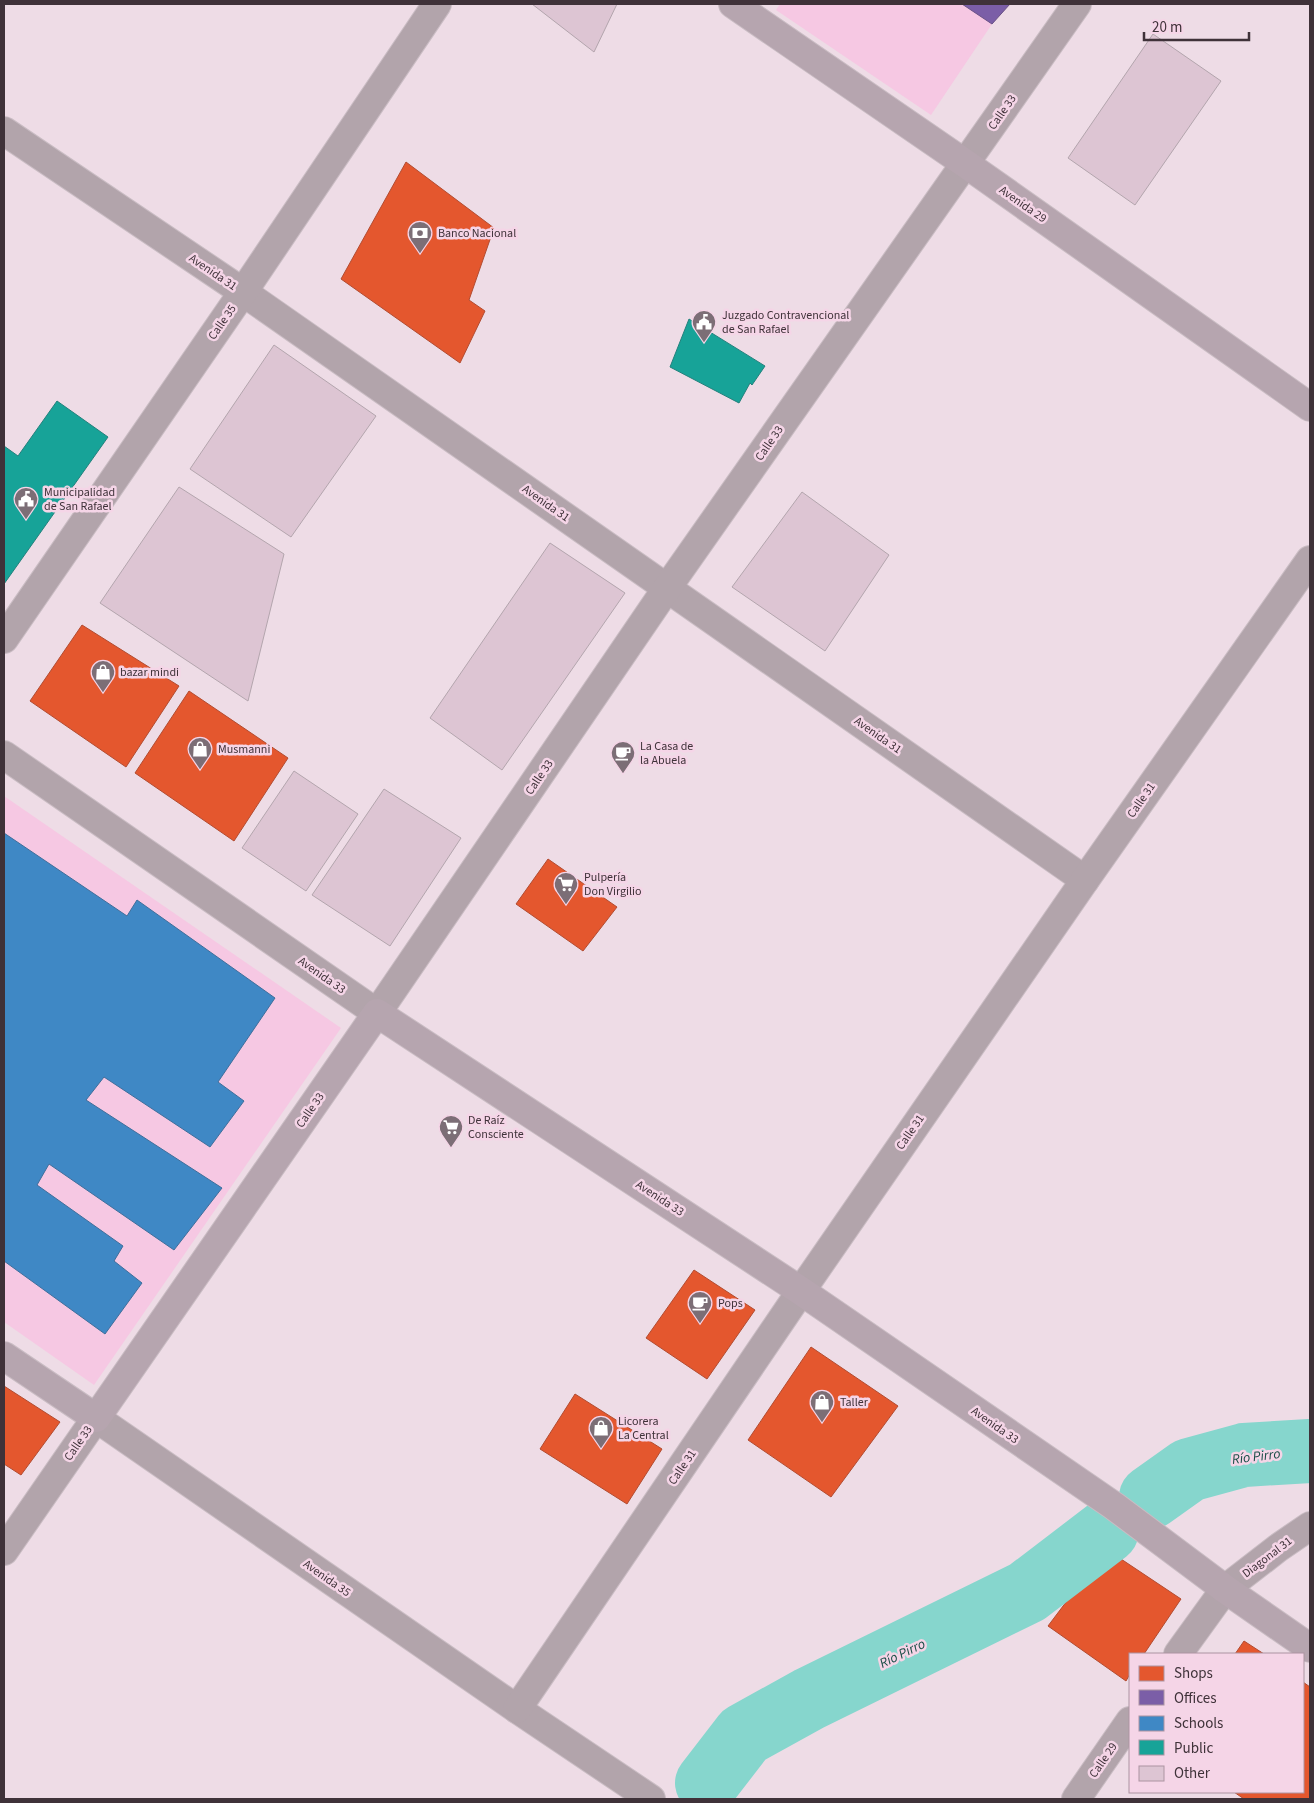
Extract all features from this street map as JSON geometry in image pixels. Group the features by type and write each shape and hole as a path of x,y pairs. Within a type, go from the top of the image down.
{"main road":[{"name":"Avenida 29","path":"733,4 966,164 1310,407"},
{"name":"Avenida 33","path":"377,1013 801,1291 1114,1506 1225,1590 1310,1648"},
{"name":"Calle 33","path":"96,1418 377,1013"},
{"name":"Avenida 35","path":"4,1356 96,1418"}],"street":[{"name":"Calle 35","path":"4,639 243,292 437,4"},
{"name":"Calle 33","path":"377,1013 667,588 1077,4"},
{"name":"Avenida 31","path":"4,130 243,292 1085,880"},
{"name":"Calle 31","path":"517,1709 801,1291 1085,880 1310,560"},
{"name":"Avenida 33","path":"4,755 377,1013"},
{"name":"Calle 33","path":"4,1551 96,1418"},
{"name":"Avenida 35","path":"96,1418 517,1709 651,1799"},
{"name":"Diagonal 31","path":"1225,1590 1278,1548 1310,1526"},
{"path":"1179,1653 1225,1590"},
{"name":"Calle 29","path":"1076,1799 1129,1722"}],"shaded area":[{"path":"780,4 962,4 992,24 931,115 776,10"},
{"path":"4,796 341,1028 94,1385 4,1322"}],"building: Shops":[{"name":"Banco Nacional","path":"406,162 494,228 469,300 485,311 460,363 341,279"},
{"path":"82,625 179,686 126,767 30,701"},
{"path":"189,691 288,758 234,841 135,773"},
{"name":"Pulpería Don Virgilio","path":"548,859 617,907 583,951 516,904"},
{"name":"Pops","path":"694,1270 755,1310 707,1379 646,1338"},
{"name":"Taller","path":"811,1347 898,1406 831,1497 748,1440"},
{"path":"4,1386 60,1422 21,1475 4,1464"},
{"name":"Licorera La Central","path":"575,1394 662,1449 627,1504 540,1449"},
{"path":"1106,1549 1181,1599 1145,1653 1129,1653 1129,1676 1126,1681 1048,1626"},
{"path":"1244,1641 1262,1653 1236,1653"},
{"path":"1304,1683 1310,1687 1310,1799 1244,1799 1235,1793 1304,1793"}],"building: Offices":[{"path":"962,4 1010,4 992,24"}],"building: Schools":[{"path":"4,833 127,916 137,900 275,998 218,1082 244,1101 210,1147 104,1077 86,1100 222,1188 174,1250 49,1164 37,1185 123,1246 114,1261 142,1283 105,1334 4,1261"}],"building: Public":[{"name":"Juzgado Contravencional de San Rafael","path":"689,319 765,366 752,385 750,383 739,403 670,367"},
{"name":"Municipalidad de San Rafael","path":"57,401 108,437 4,584 4,446 18,456"}],"building: Other":[{"path":"532,4 617,4 594,52"},
{"path":"1153,34 1221,81 1135,205 1068,158"},
{"path":"274,345 376,416 291,537 190,469"},
{"path":"179,487 284,554 248,701 100,603"},
{"path":"802,492 889,555 825,651 732,587"},
{"path":"550,543 625,593 502,770 430,718"},
{"path":"294,771 358,814 306,891 242,848"},
{"path":"384,789 461,838 390,946 312,895"}],"waterway":[{"name":"Río Pirro","path":"1151,1497 1189,1470 1244,1455 1310,1451"},
{"name":"Río Pirro","path":"707,1783 744,1735 809,1699 1027,1592 1107,1531"}],"place":[{"name":"Banco Nacional","path":"420,254"},
{"name":"Juzgado Contravencional de San Rafael","path":"704,343"},
{"name":"Municipalidad de San Rafael","path":"26,520"},
{"name":"bazar mindi","path":"103,693"},
{"name":"Musmanni","path":"200,770"},
{"name":"La Casa de la Abuela","path":"623,774"},
{"name":"Pulpería Don Virgilio","path":"566,905"},
{"name":"De Raíz Consciente","path":"451,1148"},
{"name":"Pops","path":"700,1324"},
{"name":"Taller","path":"822,1423"},
{"name":"Licorera La Central","path":"601,1449"}]}
